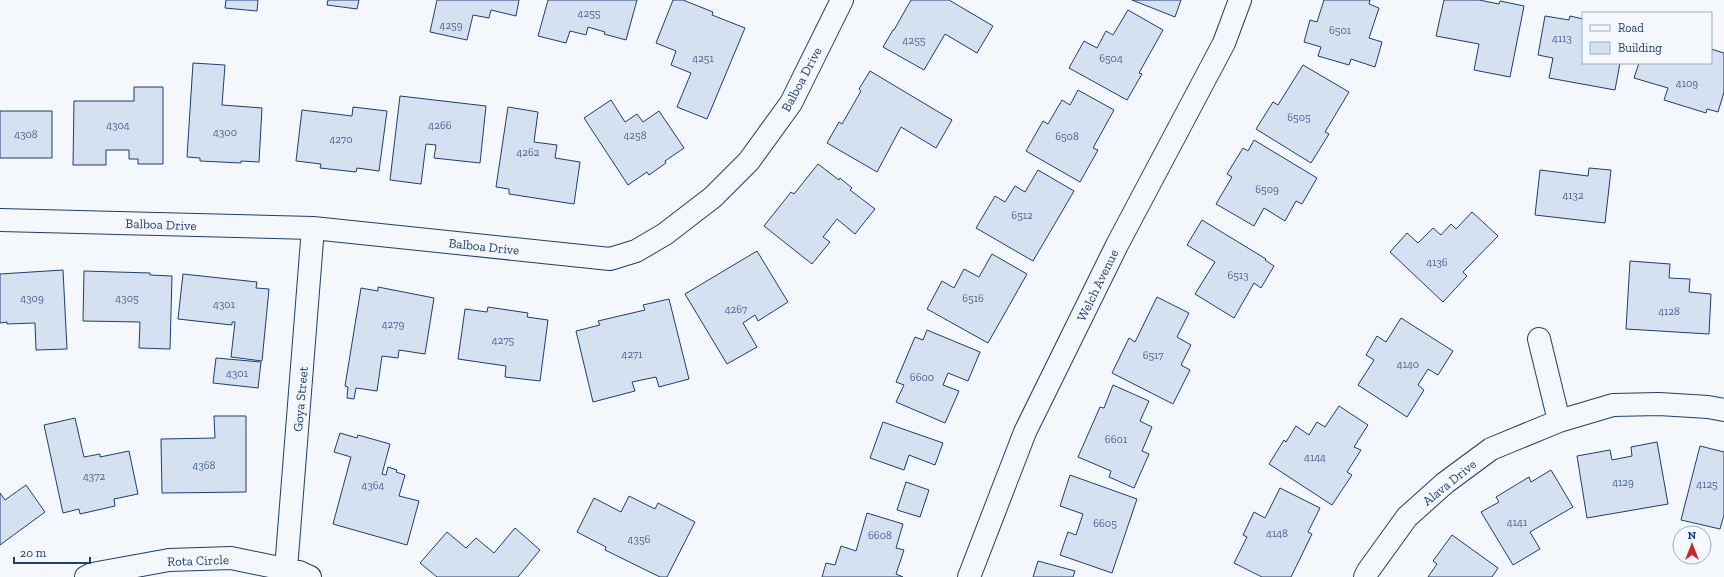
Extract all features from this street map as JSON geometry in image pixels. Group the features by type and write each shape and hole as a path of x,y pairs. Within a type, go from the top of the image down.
{"street":[{"name":"Balboa Drive","path":"0,220 313,228 610,258 636,251 665,234 713,197 749,161 791,103 842,0"},
{"name":"Welch Avenue","path":"969,577 1024,432 1117,245 1224,43 1240,0"},
{"name":"Goya Street","path":"286,569 313,228"},
{"path":"1539,339 1559,421"},
{"name":"Alava Drive","path":"1365,577 1407,518 1445,483 1491,449 1559,421 1613,405 1659,404 1708,407 1724,410"},
{"name":"Rota Circle","path":"86,577 92,574 169,560 231,558 299,572 310,577"}],"building":[{"path":"226,0 258,0 257,11 225,8"},
{"path":"328,0 359,0 357,9 327,5"},
{"path":"437,0 519,0 516,16 491,10 489,18 473,15 467,40 430,32"},
{"path":"548,0 637,0 626,40 604,34 605,32 588,27 586,35 570,31 566,43 538,36"},
{"path":"673,0 683,0 713,12 712,15 745,28 707,119 677,107 691,73 671,65 676,51 656,43"},
{"path":"911,0 949,0 993,26 977,53 945,34 924,70 883,47"},
{"path":"1132,0 1181,0 1175,17"},
{"path":"1324,0 1370,0 1369,4 1379,8 1369,38 1382,42 1375,67 1351,59 1349,65 1318,56 1321,47 1304,42 1310,20 1317,22"},
{"path":"1444,0 1479,0 1499,4 1500,1 1524,6 1510,77 1474,70 1479,44 1436,36"},
{"path":"1128,10 1163,30 1139,73 1142,74 1127,100 1069,68 1084,41 1097,48 1106,31 1113,35"},
{"path":"1545,16 1569,20 1570,16 1582,19 1582,64 1620,64 1615,90 1549,78 1553,58 1538,55"},
{"path":"1712,49 1724,53 1724,92 1718,112 1707,109 1706,113 1664,100 1668,88 1634,78 1639,64 1712,64"},
{"path":"193,63 225,65 222,105 262,108 259,162 241,161 241,163 200,161 200,158 187,157"},
{"path":"1303,65 1349,92 1325,132 1329,134 1311,163 1256,129 1273,102 1278,105"},
{"path":"870,71 952,120 936,148 901,127 877,172 827,143 839,122 842,124 861,91 859,89"},
{"path":"134,87 163,87 163,164 138,164 138,159 129,159 129,150 106,150 106,165 73,165 74,101 134,101"},
{"path":"1078,90 1114,110 1093,148 1098,150 1080,182 1026,151 1043,121 1048,124 1062,100 1070,105"},
{"path":"400,96 486,106 480,163 434,158 436,145 426,144 421,184 390,180"},
{"path":"611,100 625,122 637,114 643,122 659,111 684,148 665,161 666,163 649,175 647,172 628,185 584,118"},
{"path":"353,107 387,111 379,171 357,168 356,172 320,168 321,164 296,161 302,110 352,116"},
{"path":"508,107 538,112 534,142 557,145 555,158 580,162 574,204 509,194 509,189 496,187"},
{"path":"0,111 52,111 52,158 0,158"},
{"path":"1254,140 1317,178 1302,204 1296,201 1285,221 1264,208 1254,226 1216,204 1232,177 1227,174 1243,148 1248,151"},
{"path":"818,164 839,180 840,178 852,188 850,190 875,209 855,234 837,219 823,237 830,242 812,264 764,226 791,192 794,194"},
{"path":"1589,168 1611,170 1605,223 1535,215 1540,170 1588,176"},
{"path":"1038,170 1074,191 1033,261 976,228 995,196 1005,202 1015,186 1025,192"},
{"path":"1472,212 1498,236 1463,272 1467,276 1443,302 1390,252 1407,233 1418,243 1433,228 1441,235 1451,224 1456,229"},
{"path":"1202,220 1266,259 1265,260 1274,266 1261,288 1254,283 1234,318 1195,294 1215,262 1187,245"},
{"path":"757,251 788,302 758,321 755,315 743,323 757,347 727,364 685,294"},
{"path":"992,254 1027,274 988,343 927,309 942,281 954,288 964,269 979,277"},
{"path":"1630,261 1670,264 1669,278 1690,279 1689,292 1711,294 1709,334 1626,329"},
{"path":"63,270 67,349 36,350 35,323 0,323 0,274"},
{"path":"84,271 150,273 150,275 172,276 170,349 139,348 140,322 83,321"},
{"path":"183,274 257,282 256,288 269,289 262,361 231,357 235,322 232,322 232,325 178,319"},
{"path":"378,287 434,298 425,354 399,350 398,358 382,356 377,391 356,388 354,399 347,398 348,387 345,386 361,288 378,291"},
{"path":"1157,297 1189,313 1177,337 1191,345 1181,365 1190,370 1173,404 1112,373 1129,338 1135,342"},
{"path":"669,299 689,379 659,387 656,377 632,382 635,391 593,402 576,331 600,325 598,321 645,310 643,305"},
{"path":"488,307 528,313 527,317 548,320 540,381 505,377 506,366 458,359 465,309 487,312"},
{"path":"1401,318 1453,351 1438,375 1428,369 1418,385 1424,390 1407,417 1358,385 1374,360 1366,355 1377,336 1386,342"},
{"path":"927,330 980,352 968,381 948,373 943,385 959,391 945,423 896,402 904,385 896,382 915,337 923,340"},
{"path":"216,358 261,362 258,388 213,383"},
{"path":"1113,385 1149,401 1140,421 1152,427 1142,451 1149,454 1134,488 1109,477 1111,471 1078,457 1100,407 1104,408"},
{"path":"1339,406 1368,425 1354,447 1361,450 1347,472 1352,475 1332,505 1269,464 1284,440 1286,442 1296,426 1309,435 1317,422 1325,427"},
{"path":"214,416 246,416 246,492 162,493 161,439 215,438"},
{"path":"75,418 84,457 100,454 100,457 129,451 138,494 114,499 115,506 80,514 79,509 63,513 44,425"},
{"path":"883,422 943,443 935,465 909,455 904,470 870,458"},
{"path":"340,433 357,438 358,435 390,444 382,474 386,475 388,467 405,475 399,496 419,501 407,545 333,524 351,457 334,452"},
{"path":"1657,442 1668,504 1587,518 1577,456 1610,450 1612,460 1632,456 1631,447"},
{"path":"1700,446 1724,452 1724,515 1720,529 1712,527 1712,525 1703,525 1681,520"},
{"path":"1551,470 1573,507 1530,532 1540,549 1513,565 1481,512 1499,502 1496,497 1529,477 1531,482"},
{"path":"1070,475 1137,499 1112,573 1060,555 1068,532 1076,535 1083,514 1060,506"},
{"path":"906,482 929,490 920,517 897,510"},
{"path":"26,485 45,512 0,545 0,493 5,500"},
{"path":"1280,488 1320,508 1308,532 1312,534 1291,577 1262,577 1234,563 1247,537 1243,535 1254,512 1265,518"},
{"path":"629,496 655,509 658,503 695,522 667,577 660,577 605,550 606,547 577,532 594,498 621,512"},
{"path":"867,513 903,524 896,548 904,550 896,574 903,577 822,577 826,563 835,565 841,546 856,551"},
{"path":"515,528 540,550 518,577 437,577 420,563 447,532 466,548 476,538 494,553"},
{"path":"1452,535 1498,568 1492,577 1428,577 1437,564 1433,561"},
{"path":"1038,561 1075,571 1073,577 1033,577"}]}
